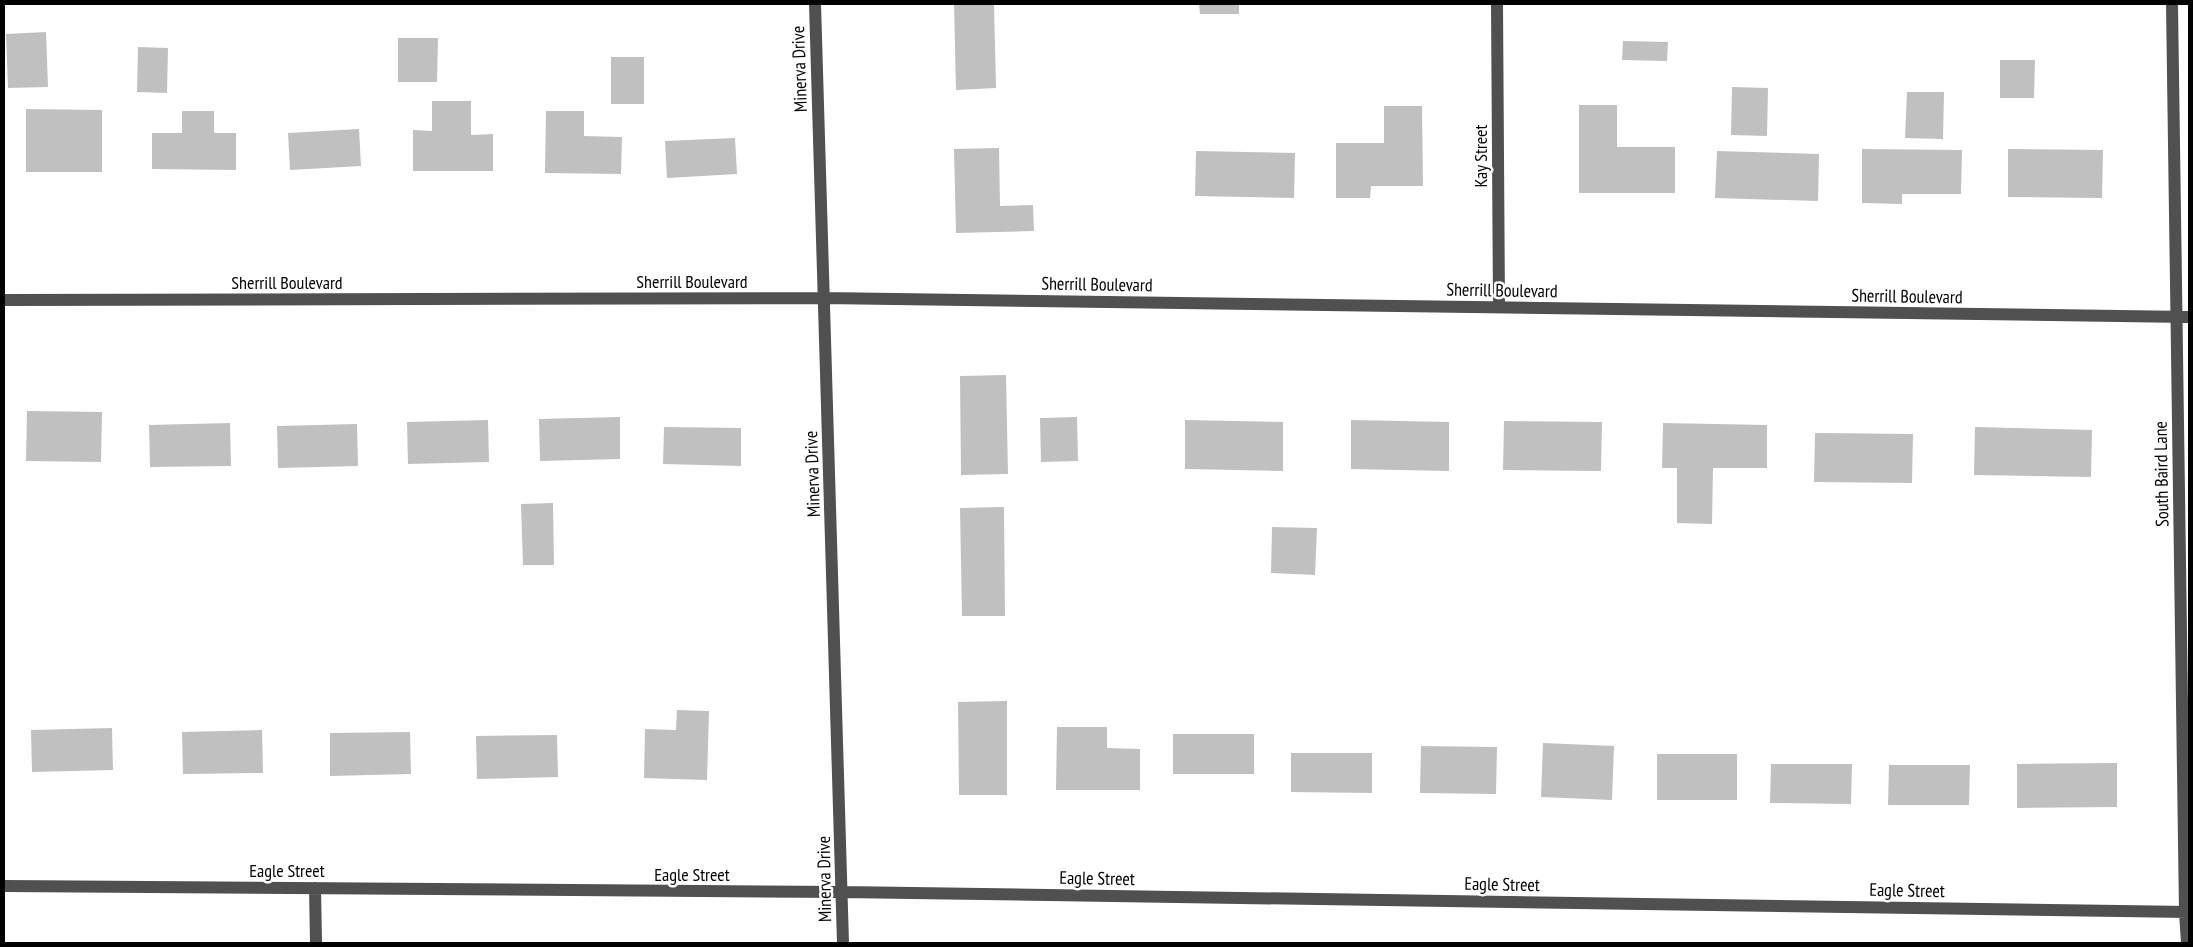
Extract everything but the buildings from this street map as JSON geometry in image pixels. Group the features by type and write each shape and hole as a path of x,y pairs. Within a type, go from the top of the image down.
{"street":[{"name":"Minerva Drive","path":"815,4 843,943"},
{"name":"Kay Street","path":"1497,4 1499,307"},
{"name":"South Baird Lane","path":"2172,4 2187,943"},
{"name":"Sherrill Boulevard","path":"4,300 824,298 2189,317"},
{"name":"Eagle Street","path":"4,886 842,892 2187,912"},
{"path":"315,888 316,943"}]}
